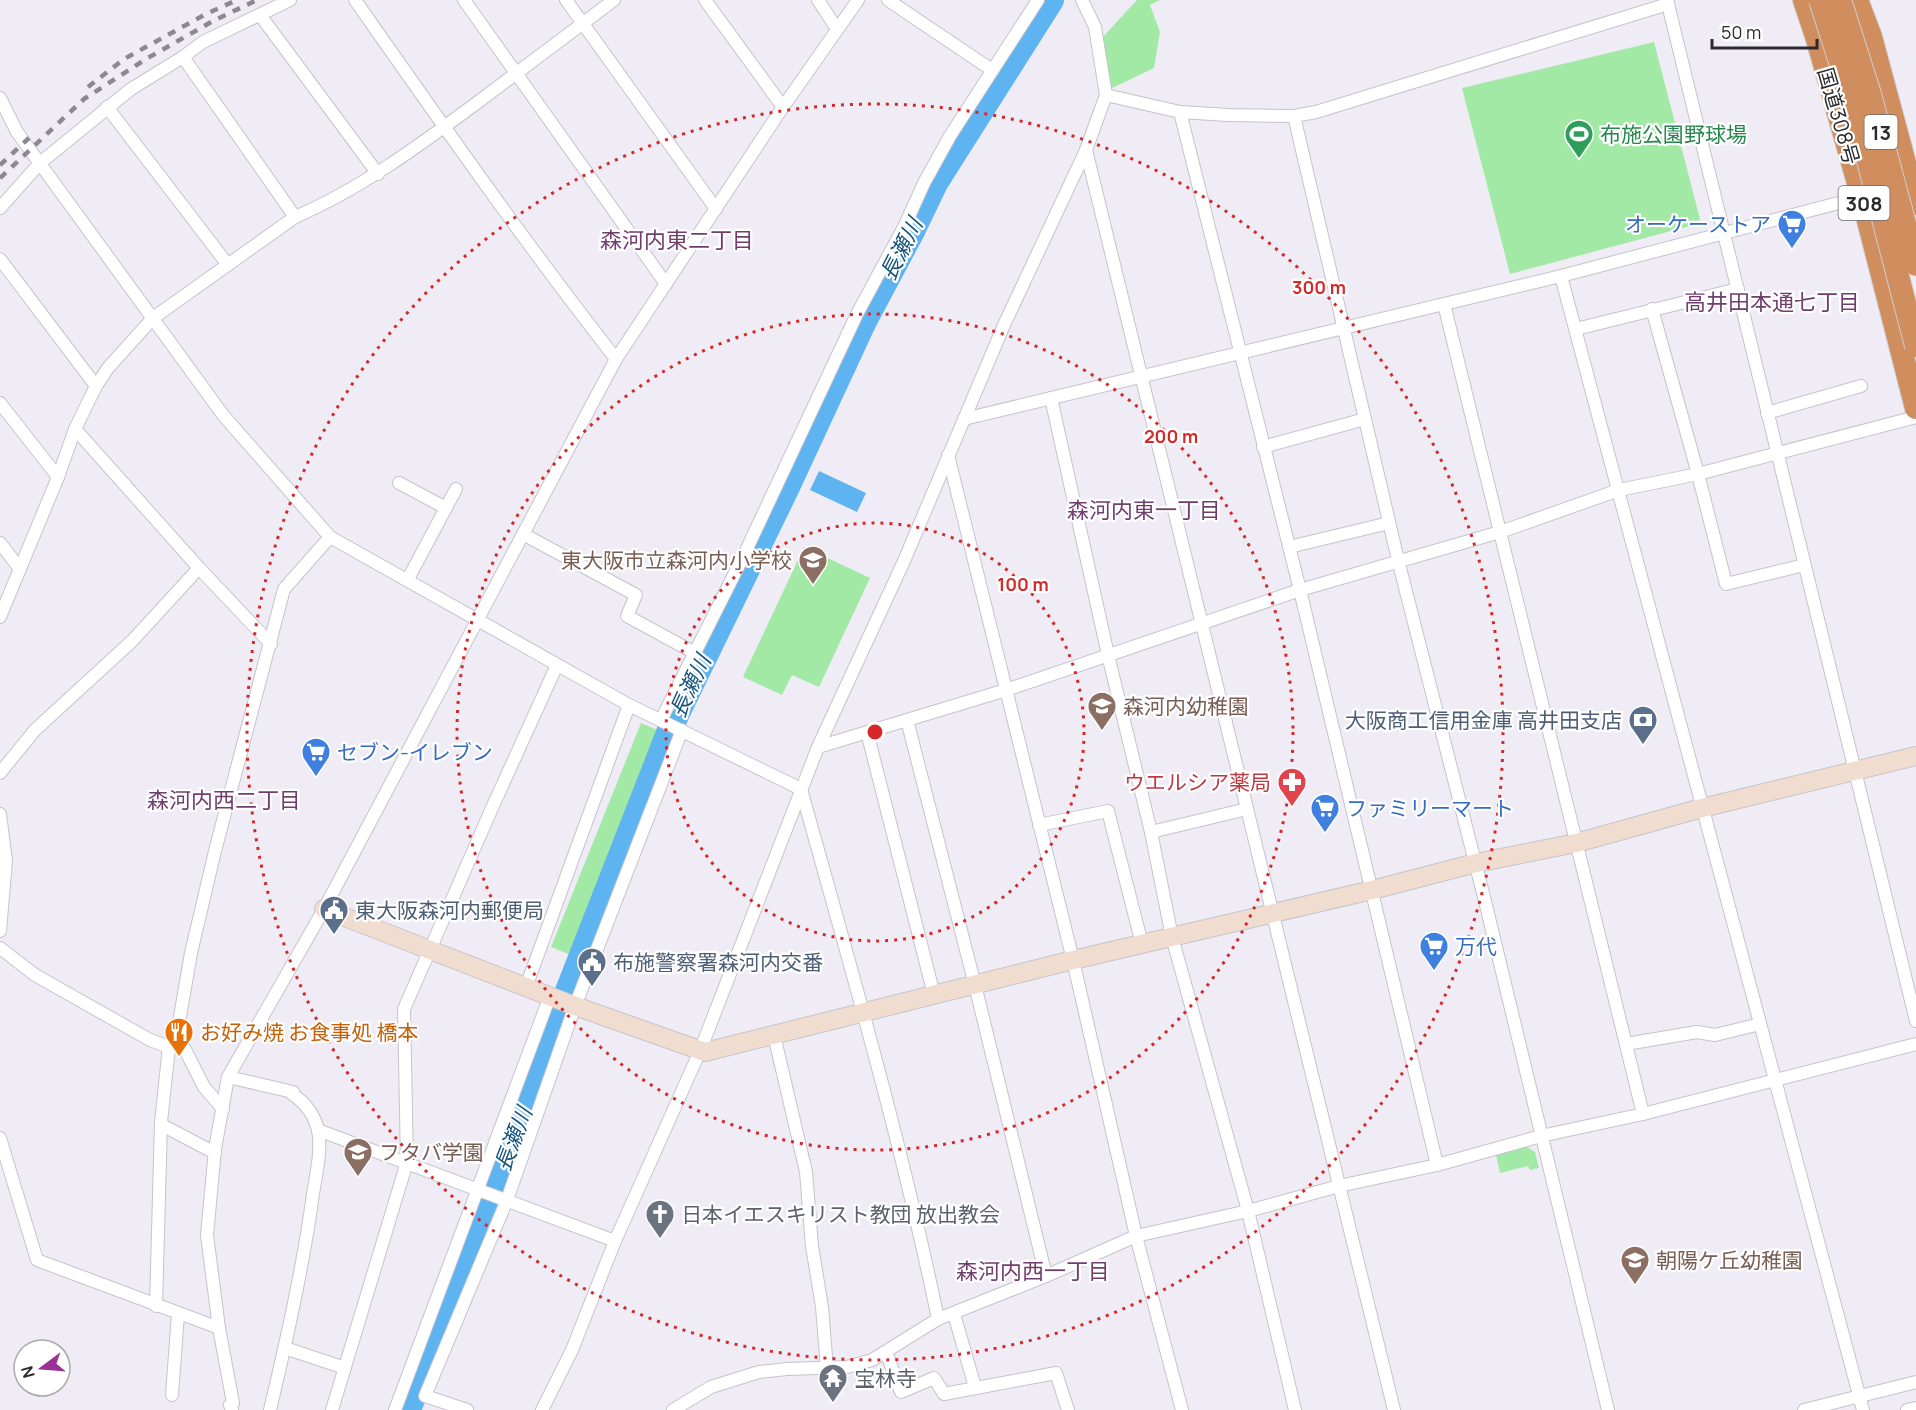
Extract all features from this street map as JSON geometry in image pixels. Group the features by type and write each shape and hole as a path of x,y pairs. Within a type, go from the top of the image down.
{"highway":[{"name":"国道308号","path":"1804,0 1862,197 1916,408"},
{"name":"13","path":"1820,0 1852,99 1916,346"},
{"name":"13","path":"1840,0 1874,105 1916,265"},
{"name":"308","path":"1857,0 1871,38 1915,193"}],"street":[{"path":"0,208 40,163 131,89 203,42 290,0"},
{"path":"355,0 444,127 616,359"},
{"path":"464,0 666,284"},
{"path":"566,0 716,208"},
{"path":"0,617 58,477 75,429 96,386 108,368 153,318 295,218 378,174 614,0"},
{"path":"705,0 783,107"},
{"path":"818,0 837,29"},
{"path":"232,1410 230,1405 233,1403 219,1328 207,1235 215,1153 228,1077 324,909 616,359 783,107 858,0"},
{"path":"888,0 992,70"},
{"path":"662,720 743,557 857,314 950,136 1038,0"},
{"path":"542,1410 572,1350 615,1241 700,1051 818,747 904,561 1004,325 1086,150 1106,95 1095,27 1082,0"},
{"path":"1106,95 1180,112 1294,116 1316,112 1667,2 1916,1021"},
{"path":"260,15 378,174"},
{"path":"183,57 295,218"},
{"path":"0,98 17,132 223,415 330,537 629,705 801,789 864,1013 918,1223 938,1319"},
{"path":"107,107 228,265"},
{"path":"1180,112 1300,590 1437,1165"},
{"path":"1294,116 1389,523 1476,863 1608,1410"},
{"path":"1086,150 1200,625 1394,1410"},
{"path":"964,419 1561,276 1862,197 1915,193"},
{"path":"0,259 96,386"},
{"path":"1561,276 1863,1410"},
{"path":"1576,330 1738,289"},
{"path":"1444,304 1643,1114"},
{"path":"1652,309 1726,584 1804,565"},
{"path":"1767,413 1837,388 1861,387"},
{"path":"1051,398 1108,655 1151,832 1172,937 1248,1211 1295,1410"},
{"path":"0,403 58,477"},
{"path":"818,747 1006,690 1300,590 1500,532 1619,490 1698,474 1916,417"},
{"path":"1263,447 1365,419"},
{"path":"75,429 199,568 271,644"},
{"path":"948,455 1072,960 1136,1236 1182,1410"},
{"path":"399,483 446,508"},
{"path":"408,579 456,489"},
{"path":"1289,547 1389,523"},
{"path":"523,534 636,594 627,616 695,653"},
{"path":"222,1109 204,1087 177,1034 191,953 215,851 284,589 330,537"},
{"path":"0,543 20,569"},
{"path":"0,773 38,726 132,641 199,568"},
{"path":"332,1410 406,1162 404,1009 557,665"},
{"path":"526,987 629,705"},
{"path":"907,720 1046,1276"},
{"path":"467,1410 425,1396 507,1200 575,1006 681,730"},
{"path":"867,732 934,995"},
{"path":"324,909 575,1006 705,1052 1072,960 1273,914 1476,863 1576,843 1702,808 1916,756"},
{"path":"1151,832 1247,809"},
{"path":"1039,825 1108,811 1142,944"},
{"path":"0,814 6,861 0,931"},
{"path":"0,948 35,975 150,1040 169,1047 183,1046"},
{"path":"395,1410 550,996"},
{"path":"1626,1044 1697,1032 1715,1035 1760,1024"},
{"path":"774,1035 806,1172 812,1246 822,1307 827,1369"},
{"path":"673,1410 711,1387 759,1372 847,1367 872,1360 938,1319 1046,1276 1136,1236 1248,1211 1339,1185 1437,1165 1541,1136 1643,1114 1774,1078 1916,1044"},
{"path":"156,1306 162,1125 169,1047"},
{"path":"228,1077 292,1092 309,1108 318,1130 320,1145 308,1231 270,1410"},
{"path":"162,1125 215,1153"},
{"path":"318,1130 615,1241"},
{"path":"0,1138 37,1260 219,1328"},
{"path":"172,1395 178,1314"},
{"path":"954,1314 975,1387"},
{"path":"285,1348 345,1368"},
{"path":"886,1352 901,1392 934,1378 944,1394 1056,1373 1068,1410"},
{"path":"1804,1410 1916,1382"},
{"path":"1907,1410 1916,1408"}],"green space":[{"path":"1137,0 1160,0 1150,5 1160,32 1154,68 1110,89 1101,39"},
{"name":"布施公園野球場","path":"1654,42 1701,223 1510,274 1462,88"},
{"path":"804,547 870,578 819,687 792,675 782,695 743,677"},
{"path":"641,723 662,732 571,955 551,947"},
{"path":"1527,1147 1535,1152 1539,1168 1530,1170 1528,1166 1500,1173 1496,1155"}],"water":[{"path":"819,471 866,493 857,512 810,490"}],"waterway":[{"name":"長瀬川","path":"408,1410 498,1170 676,715 786,489 863,323 935,183 1051,0"}],"railway":[{"path":"88,87 124,59 206,14 237,0"},
{"path":"0,178 84,99 146,59 213,21 257,0"},
{"path":"0,165 29,138"}],"place":[{"name":"布施公園野球場","path":"1579,160"},
{"name":"オーケーストア","path":"1792,250"},
{"name":"東大阪市立森河内小学校","path":"813,586"},
{"name":"森河内幼稚園","path":"1102,732"},
{"name":"大阪商工信用金庫 高井田支店","path":"1643,746"},
{"name":"セブン-イレブン","path":"316,778"},
{"name":"ウエルシア薬局","path":"1292,808"},
{"name":"ファミリーマート","path":"1325,834"},
{"name":"東大阪森河内郵便局","path":"334,936"},
{"name":"万代","path":"1434,972"},
{"name":"布施警察署森河内交番","path":"592,988"},
{"name":"お好み焼 お食事処 橋本","path":"179,1058"},
{"name":"フタバ学園","path":"358,1178"},
{"name":"日本イエスキリスト教団 放出教会","path":"660,1240"},
{"name":"朝陽ケ丘幼稚園","path":"1635,1286"},
{"name":"宝林寺","path":"833,1404"}],"district":[{"name":"森河内東二丁目","path":"677,240"},
{"name":"高井田本通七丁目","path":"1772,302"},
{"name":"森河内東一丁目","path":"1144,510"},
{"name":"森河内西二丁目","path":"224,800"},
{"name":"森河内西一丁目","path":"1033,1271"}]}
